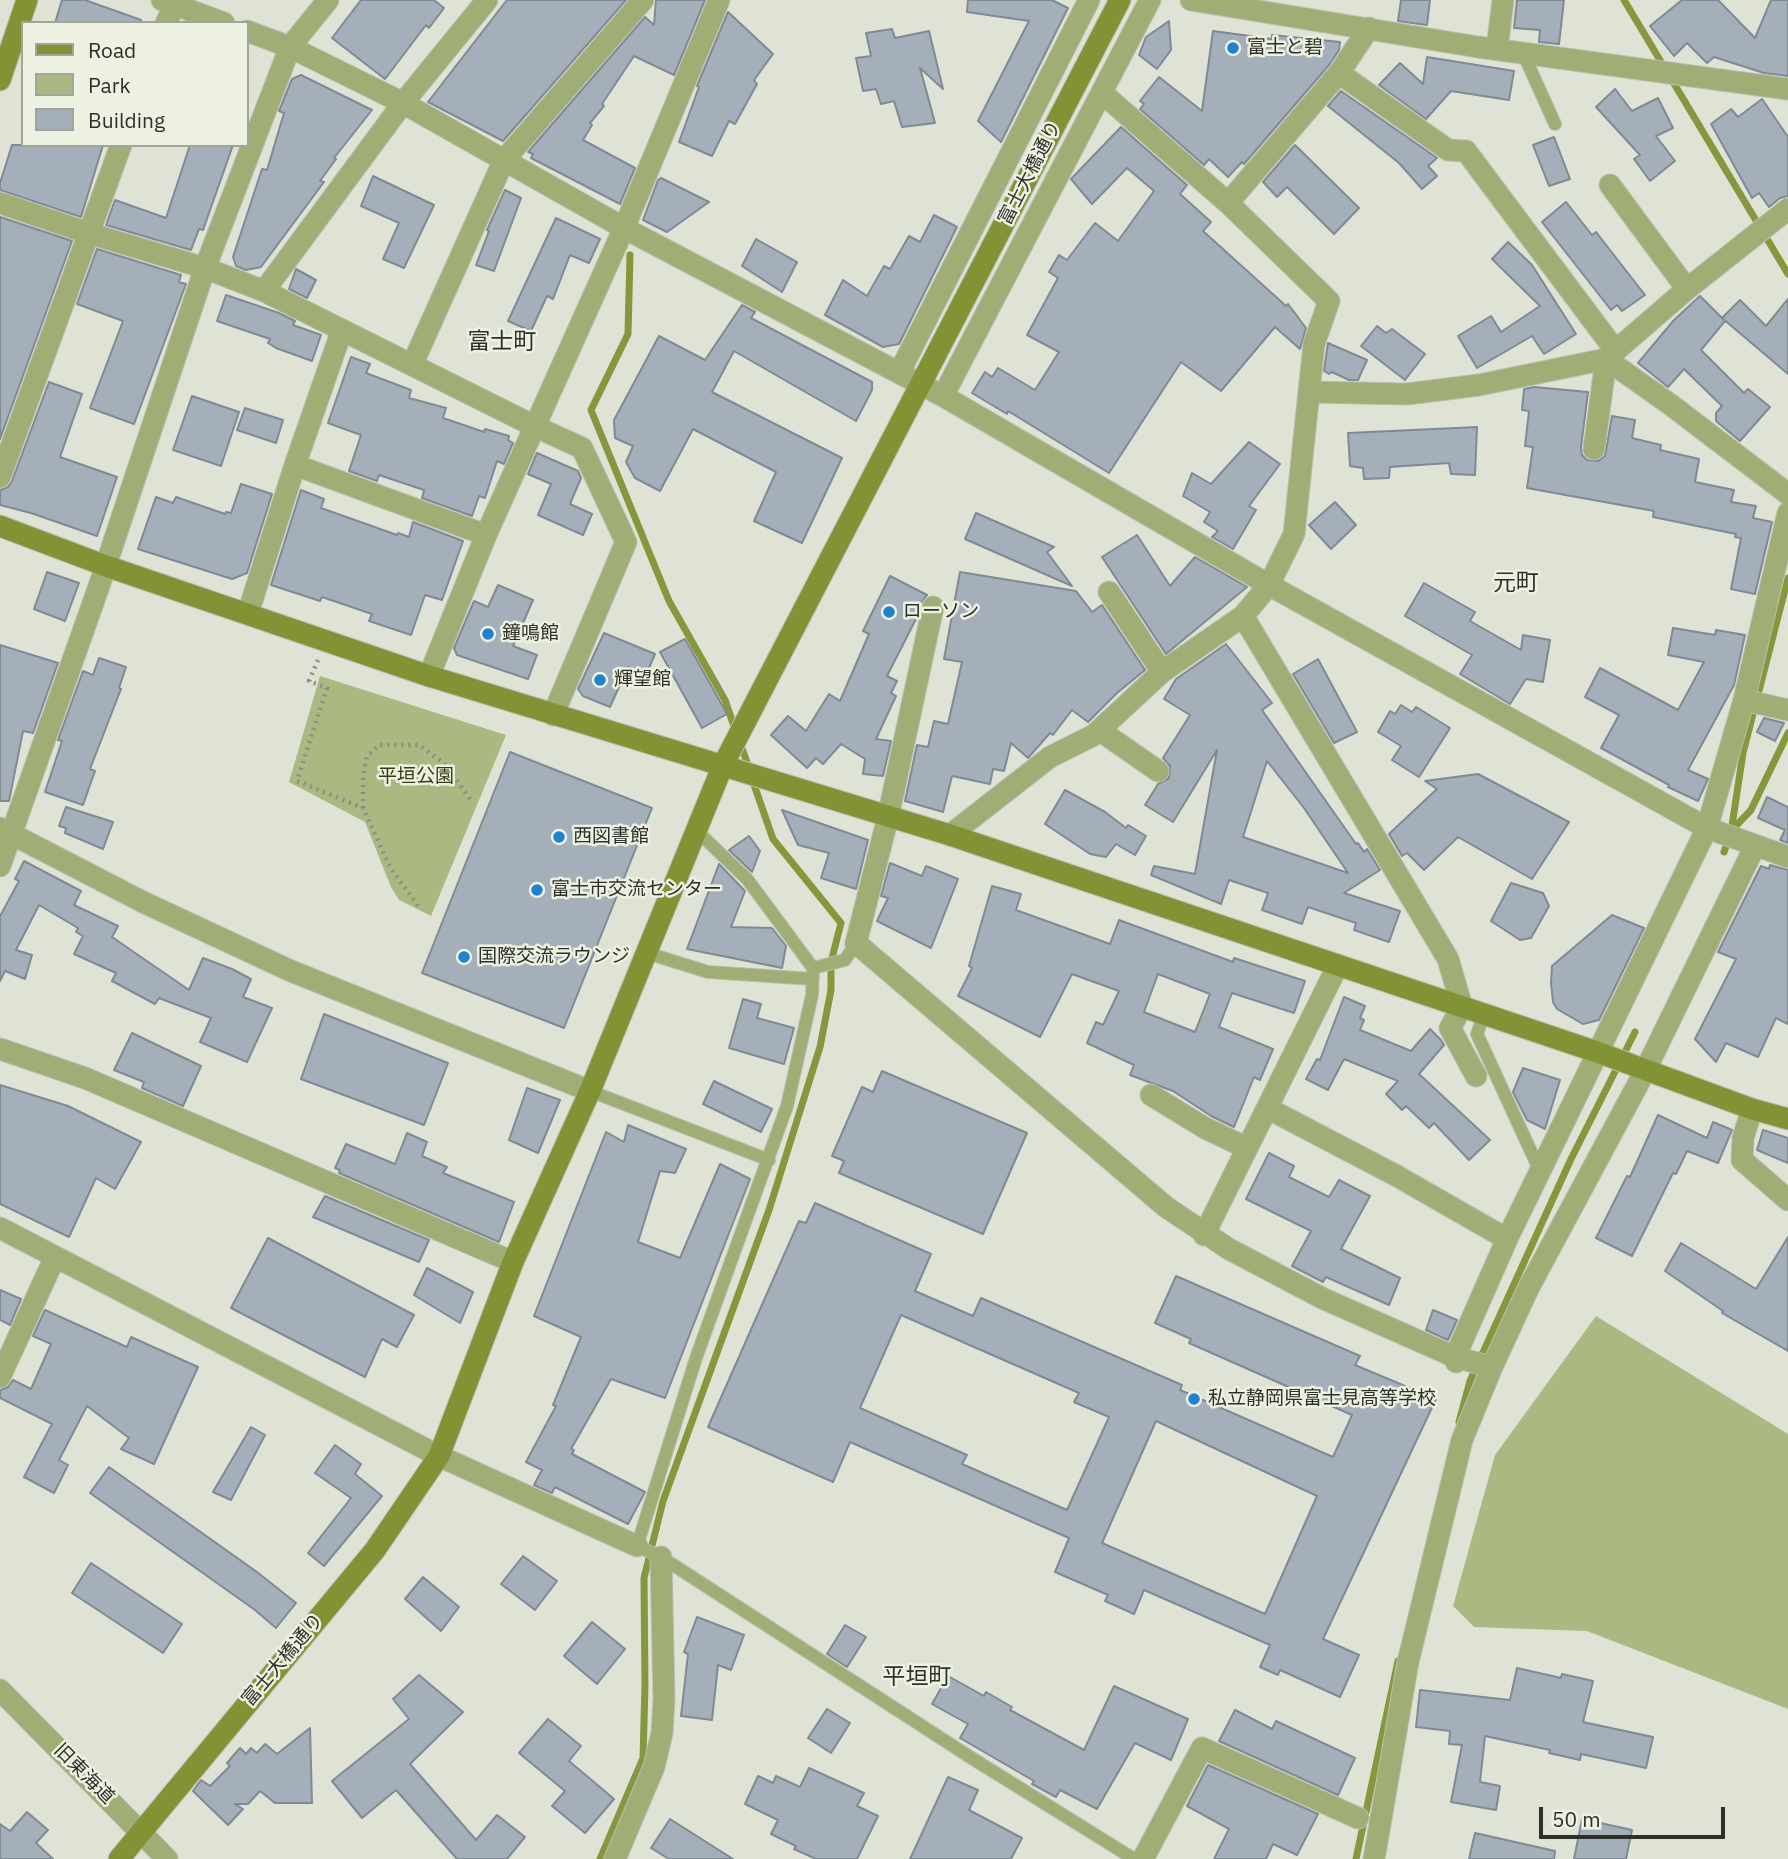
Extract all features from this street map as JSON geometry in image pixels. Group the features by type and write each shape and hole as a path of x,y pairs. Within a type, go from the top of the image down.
{"street":[{"path":"0,80 27,0"},
{"path":"0,866 6,830 106,566 205,268 289,47 328,0"},
{"path":"264,291 403,103 487,0"},
{"path":"412,365 504,160 643,0"},
{"path":"429,676 486,535 624,228 719,0"},
{"path":"899,373 1088,0"},
{"name":"富士大橋通り","path":"119,1859 375,1550 439,1455 513,1262 590,1091 698,832 723,765 1120,0"},
{"path":"943,396 1150,0"},
{"path":"1191,0 1497,49 1788,89"},
{"path":"1497,49 1503,0"},
{"path":"170,7 217,21"},
{"path":"1228,203 1339,74 1370,28"},
{"path":"248,31 289,47 403,103 624,228 943,396 1269,585 1711,830 1788,857"},
{"path":"1339,74 1448,150 1466,151 1611,355 1671,405 1788,494"},
{"path":"950,835 1050,757 1099,730 1163,672 1243,616 1269,585 1294,534 1314,344 1329,301 1228,203 1102,93"},
{"path":"0,477 120,147"},
{"path":"1610,185 1687,289"},
{"path":"0,203 205,268 264,291 582,448 626,542 553,715"},
{"path":"1310,392 1407,394 1479,385 1611,355 1687,289 1788,209"},
{"path":"248,613 342,330"},
{"path":"1594,449 1611,355"},
{"path":"295,465 486,535"},
{"path":"1374,1859 1408,1662 1462,1440 1471,1363 1507,1239 1711,830 1788,513"},
{"path":"0,526 106,566 429,676 950,835 1598,1052 1752,1109 1788,1119"},
{"path":"1109,592 1163,672"},
{"path":"933,607 888,817 851,951 1204,1235 1322,1297 1471,1363"},
{"path":"1243,616 1448,959 1462,1007 1450,1028 1476,1076"},
{"path":"1744,700 1788,710"},
{"path":"1099,730 1158,771"},
{"path":"6,830 143,902 292,971 590,1091"},
{"path":"1471,1363 1528,1289 1645,1071 1753,845"},
{"path":"1204,1235 1338,965"},
{"path":"0,1049 85,1078 513,1262"},
{"path":"1151,1095 1205,1128 1247,1148"},
{"path":"1267,1108 1396,1176 1507,1239"},
{"path":"1752,1109 1743,1138 1742,1160 1788,1200"},
{"path":"0,1228 439,1455 637,1546"},
{"path":"0,1377 55,1257"},
{"path":"615,1859 654,1767 662,1733 664,1699 661,1557"},
{"name":"旧東海道","path":"0,1690 142,1830 167,1859"},
{"path":"1143,1859 1202,1748 1358,1818"}],"lane":[{"path":"1523,52 1555,124"},
{"path":"698,832 747,879 813,974 806,1022 787,1106 696,1358 637,1546 661,1557 959,1750 1134,1859"},
{"path":"647,953 708,972 813,974 851,951"},
{"path":"1484,1014 1477,1034 1540,1171"},
{"path":"590,1091 769,1160"},
{"path":"1358,1818 1380,1827"}],"path":[{"path":"326,640 309,681 327,688 297,781 363,808"},
{"path":"418,906 390,867 363,808 363,776 367,756 379,745 419,745 445,764 470,799"}],"green space":[{"name":"平垣公園","path":"320,676 506,735 431,916 399,900 391,887 365,822 289,782"},
{"path":"1596,1316 1788,1434 1788,1709 1587,1631 1474,1627 1453,1606 1495,1455"}],"building":[{"path":"62,0 85,0 141,20 141,21 56,21"},
{"path":"361,0 434,0 444,8 429,28 426,25 385,79 332,38"},
{"path":"507,0 626,0 503,141 428,102"},
{"path":"656,0 705,0 674,75 634,56 602,104 604,106 590,123 592,125 583,140 635,168 620,204 531,158 533,154 528,152 645,17 654,25"},
{"path":"968,0 1052,0 1068,8 1001,142 978,121 1029,21 967,12"},
{"path":"1401,0 1430,0 1427,25 1398,21"},
{"path":"1517,0 1564,0 1559,44 1539,42 1540,30 1514,28"},
{"path":"1682,0 1718,0 1755,38 1771,0 1788,0 1788,76 1764,73 1714,57 1707,63 1687,43 1674,56 1650,26"},
{"path":"728,12 773,54 754,80 757,84 735,124 729,121 712,156 679,142 699,87 697,86"},
{"path":"1169,21 1171,50 1157,69 1139,55 1146,37"},
{"path":"892,29 895,38 929,31 943,89 920,68 935,123 902,127 894,101 881,104 876,89 863,91 856,58 871,56 866,33"},
{"path":"1213,31 1272,39 1272,35 1340,42 1339,50 1329,65 1244,164 1242,162 1228,177 1209,159 1204,165 1140,109 1144,104 1140,101 1159,77 1202,111"},
{"path":"1427,57 1514,71 1509,100 1451,91 1426,119 1379,85 1400,63 1423,84"},
{"path":"301,75 372,110 334,158 336,159 320,181 324,182 261,267 246,270 236,266 233,257 262,169 267,170 284,113 279,111 292,79"},
{"path":"1615,89 1632,111 1658,98 1673,128 1656,136 1675,161 1650,181 1634,159 1640,155 1596,107"},
{"path":"1341,91 1437,158 1428,166 1437,176 1422,189 1399,163 1328,106"},
{"path":"1762,99 1788,137 1788,196 1780,198 1769,207 1759,193 1752,198 1711,124 1731,109 1738,117"},
{"path":"1121,127 1187,185 1180,194 1211,222 1203,231 1286,306 1288,304 1306,328 1300,349 1275,327 1221,391 1181,362 1109,473 1008,411 1007,414 972,393 985,372 992,377 998,368 1035,390 1059,352 1027,335 1058,278 1049,272 1059,255 1067,260 1095,223 1118,241 1154,191 1127,168 1092,204 1071,179"},
{"path":"1554,137 1570,179 1549,186 1533,145"},
{"path":"12,145 102,147 81,217 0,190"},
{"path":"1295,145 1359,208 1334,234 1287,187 1277,197 1263,182"},
{"path":"189,147 232,147 203,230 199,229 191,250 106,225 115,200 166,218"},
{"path":"373,176 434,205 404,268 383,259 399,223 361,206"},
{"path":"661,178 709,202 667,232 643,220"},
{"path":"505,190 521,198 494,271 476,265 489,231 487,230"},
{"path":"1566,202 1592,235 1596,232 1645,295 1622,311 1617,305 1611,310 1542,222"},
{"path":"934,215 957,227 899,344 883,347 825,315 843,280 867,296 884,266 890,269 909,236 920,242"},
{"path":"0,217 72,241 0,439"},
{"path":"556,218 600,239 589,263 570,255 553,299 547,296 531,331 508,321"},
{"path":"756,239 797,262 782,292 742,266"},
{"path":"1508,242 1532,265 1576,334 1544,354 1532,336 1477,368 1458,336 1491,316 1501,332 1540,306 1492,259"},
{"path":"97,249 181,275 179,282 186,284 134,424 90,408 123,321 77,304"},
{"path":"296,269 316,280 307,298 289,289"},
{"path":"226,295 279,313 295,321 293,325 321,335 312,361 276,348 268,343 270,339 217,321"},
{"path":"1700,296 1725,321 1701,350 1744,393 1748,389 1770,407 1740,441 1716,421 1716,413 1722,406 1684,369 1668,387 1638,363 1674,320"},
{"path":"1788,299 1788,374 1722,318 1740,300 1766,326"},
{"path":"742,305 755,312 751,318 872,382 872,390 856,421 734,351 712,392 842,458 802,543 754,521 776,472 693,429 660,491 635,478 626,462 633,446 615,438 614,420 659,336 705,360"},
{"path":"1377,326 1386,333 1392,329 1425,354 1405,380 1361,346"},
{"path":"1328,343 1367,360 1358,380 1349,380 1324,371"},
{"path":"351,357 370,364 366,373 411,390 409,398 446,408 443,418 484,432 485,429 509,436 508,440 513,443 504,464 497,461 485,498 479,496 472,516 422,498 424,490 379,475 377,481 349,471 361,435 328,423"},
{"path":"49,382 82,394 60,457 117,477 97,536 0,505 0,490 8,487 12,481"},
{"path":"1534,387 1588,392 1581,447 1582,455 1587,460 1598,461 1605,456 1612,416 1635,420 1632,438 1661,445 1660,450 1699,459 1695,482 1734,490 1731,502 1756,506 1753,518 1772,522 1755,594 1731,589 1741,538 1735,537 1736,534 1653,517 1654,511 1527,488 1533,447 1525,446 1529,411 1522,410 1524,389"},
{"path":"192,396 239,412 221,466 173,450"},
{"path":"245,408 283,420 276,443 237,430"},
{"path":"1477,427 1475,475 1451,474 1449,463 1390,467 1389,478 1364,479 1363,468 1350,466 1348,433"},
{"path":"1249,442 1280,464 1249,506 1256,510 1233,549 1212,537 1218,531 1204,522 1210,512 1183,496 1192,473 1211,484"},
{"path":"537,453 578,471 581,478 570,504 592,514 583,535 538,515 551,484 528,474"},
{"path":"241,484 272,494 247,573 232,579 138,549 156,497 173,503 176,497 225,514 231,513"},
{"path":"301,490 324,499 321,508 397,535 398,533 409,537 413,522 463,541 442,600 425,595 411,635 369,621 372,614 322,597 320,601 271,585"},
{"path":"1335,502 1356,525 1331,549 1309,525"},
{"path":"976,513 1054,547 1047,552 1072,586 965,539"},
{"path":"1137,535 1170,586 1195,557 1247,587 1166,654 1102,557"},
{"path":"47,572 79,583 65,621 34,609"},
{"path":"960,572 1076,591 1092,612 1102,605 1145,670 1088,722 1072,710 1053,735 1050,733 1028,758 1011,743 1004,771 993,769 990,784 952,776 943,812 905,801 917,745 928,747 934,721 948,724 962,662 944,659"},
{"path":"890,576 927,595 920,604 918,615 887,676 897,681 891,693 896,696 876,739 891,741 883,776 863,774 865,759 841,744 823,764 816,758 807,768 771,735 788,716 806,731 829,694 840,701 869,634 863,631"},
{"path":"1424,583 1475,612 1470,621 1521,650 1523,635 1550,640 1543,682 1526,679 1510,704 1460,674 1472,655 1405,616"},
{"name":"鐘鳴館","path":"498,585 533,600 513,646 537,655 528,679 457,655 454,648 474,601 488,607"},
{"path":"1673,628 1715,635 1716,630 1745,635 1734,685 1688,770 1708,779 1698,801 1601,748 1619,715 1585,697 1600,668 1678,710 1704,662 1668,655"},
{"path":"604,633 655,654 646,675 628,667 610,707 583,696 578,689"},
{"path":"685,639 727,714 702,728 660,652"},
{"path":"1226,644 1272,703 1262,710 1356,844 1358,843 1364,852 1367,849 1380,870 1344,893 1400,911 1389,942 1354,930 1356,923 1308,907 1302,924 1262,910 1268,893 1229,880 1221,904 1151,875 1154,866 1195,874 1217,750 1173,822 1145,805 1158,784 1169,778 1170,766 1163,758 1190,715 1164,699 1176,679","holes":["1267,761 1304,808 1348,873 1243,837"]},
{"path":"0,645 58,663 33,733 23,731 9,801 0,801"},
{"path":"99,658 126,667 119,688 121,689 90,769 95,771 83,805 45,792 62,741 58,740 83,671 93,675"},
{"path":"1318,659 1357,732 1334,743 1293,674"},
{"path":"1401,705 1412,712 1416,707 1450,728 1419,777 1392,760 1401,746 1378,732 1390,711 1395,714"},
{"path":"1764,718 1784,723 1775,741 1757,732"},
{"name":"富士市交流センター","path":"510,752 652,808 564,1028 422,973"},
{"path":"1478,774 1569,822 1532,879 1458,837 1424,870 1407,853 1402,856 1389,834 1437,789 1425,781"},
{"path":"1065,790 1105,812 1126,828 1128,825 1146,836 1135,855 1116,844 1106,857 1090,854 1045,824"},
{"path":"1767,797 1788,807 1788,843 1780,840 1785,830 1758,818"},
{"path":"66,807 113,822 103,849 65,833 66,828 59,826"},
{"path":"782,810 868,840 856,889 821,878 829,853 798,845"},
{"path":"749,836 760,851 752,872 729,850"},
{"path":"24,861 81,891 74,905 118,926 112,937 189,990 203,958 251,979 243,997 272,1008 247,1062 200,1042 211,1018 159,998 155,1004 112,981 116,973 74,954 83,936 76,932 78,928 39,905 16,950 32,955 25,979 5,971 0,981 0,916 19,881 15,879"},
{"path":"890,863 922,876 926,866 958,879 931,948 877,921 888,898 881,896"},
{"path":"719,864 745,891 731,927 772,928 786,946 782,968 687,949"},
{"path":"1770,865 1788,870 1788,1024 1776,1018 1758,1057 1726,1043 1716,1062 1695,1039 1736,959 1718,952 1761,866 1769,869"},
{"path":"1511,883 1543,893 1549,906 1531,938 1520,940 1491,921"},
{"path":"992,886 1021,894 1016,910 1110,944 1119,920 1233,962 1234,958 1305,981 1294,1013 1232,993 1219,1027 1273,1049 1260,1080 1254,1077 1234,1127 1211,1116 1173,1091 1130,1075 1134,1065 1087,1043 1096,1022 1103,1025 1119,991 1072,974 1040,1037 958,996 972,968 969,966","holes":["1158,974 1210,994 1195,1032 1144,1012"]},
{"path":"1612,915 1644,928 1599,1020 1583,1024 1557,1009 1553,1002 1552,966"},
{"path":"1344,997 1365,1006 1360,1018 1364,1020 1360,1030 1411,1051 1430,1029 1441,1040 1444,1045 1419,1074 1490,1140 1469,1160 1434,1123 1429,1128 1406,1106 1402,1110 1386,1094 1398,1081 1344,1059 1328,1090 1306,1079 1317,1059 1320,1060"},
{"path":"743,999 761,1004 757,1018 794,1028 784,1064 729,1048"},
{"path":"324,1014 448,1063 424,1125 301,1079"},
{"path":"132,1033 201,1066 183,1106 142,1088 144,1082 114,1070"},
{"path":"1523,1068 1560,1080 1545,1129 1527,1120 1513,1092"},
{"path":"882,1071 1027,1133 983,1234 839,1173 844,1161 832,1156 862,1087 873,1092"},
{"path":"714,1081 772,1109 761,1132 703,1104"},
{"path":"0,1085 68,1106 141,1142 115,1189 96,1178 69,1237 0,1204"},
{"path":"527,1088 560,1100 538,1153 509,1140"},
{"path":"1658,1115 1707,1138 1713,1122 1732,1130 1718,1163 1687,1151 1676,1174 1673,1173 1632,1256 1596,1238 1627,1176 1630,1177"},
{"path":"628,1125 686,1149 675,1173 660,1171 638,1242 680,1258 720,1164 750,1179 665,1398 611,1379 571,1449 574,1450 572,1454 645,1492 628,1524 555,1487 552,1493 534,1485 542,1470 526,1462 556,1406 553,1405 581,1337 534,1316 606,1132 624,1142"},
{"path":"1763,1130 1788,1138 1788,1163 1757,1150"},
{"path":"407,1133 427,1142 422,1156 447,1167 443,1173 514,1202 499,1242 339,1173 340,1170 335,1168 346,1144 395,1164"},
{"path":"1269,1153 1294,1166 1289,1177 1329,1197 1339,1180 1370,1196 1341,1249 1400,1278 1389,1305 1326,1277 1323,1282 1292,1266 1311,1231 1246,1199"},
{"path":"325,1196 429,1240 419,1262 313,1217"},
{"path":"815,1203 931,1254 915,1291 973,1316 981,1298 1182,1385 1180,1390 1333,1457 1352,1415 1189,1343 1191,1339 1155,1323 1176,1276 1360,1356 1355,1365 1436,1399 1323,1639 1359,1655 1340,1697 1280,1670 1278,1675 1260,1667 1270,1645 1144,1590 1134,1614 1105,1601 1108,1595 1055,1572 1069,1538 850,1442 833,1482 708,1427 799,1221 806,1223","holes":["901,1315 1079,1393 1074,1402 1109,1417 1067,1510 962,1464 967,1455 860,1408","1156,1421 1317,1496 1265,1614 1102,1543"]},
{"path":"1788,1237 1788,1351 1722,1313 1723,1311 1665,1271 1681,1243 1756,1289"},
{"path":"268,1238 414,1315 397,1347 382,1339 365,1377 231,1308"},
{"path":"427,1268 473,1292 460,1323 414,1295"},
{"path":"0,1290 21,1299 10,1325 0,1320"},
{"path":"45,1310 127,1347 131,1337 198,1367 154,1464 121,1449 129,1438 87,1406 59,1460 68,1465 54,1493 24,1477 52,1424 0,1398 0,1390 8,1387 13,1380 31,1389 51,1344 33,1336"},
{"path":"1433,1310 1457,1320 1448,1340 1426,1330"},
{"path":"251,1427 265,1435 231,1500 213,1492"},
{"path":"335,1445 361,1464 355,1474 382,1496 324,1566 308,1553 351,1498 315,1473"},
{"path":"109,1467 257,1572 296,1603 276,1628 255,1610 90,1493"},
{"path":"523,1556 557,1581 535,1610 501,1584"},
{"path":"91,1563 182,1624 163,1653 72,1593"},
{"path":"423,1577 459,1607 441,1631 405,1599"},
{"path":"697,1617 744,1635 731,1670 718,1665 712,1720 681,1716 688,1654 684,1652"},
{"path":"592,1622 625,1649 597,1684 564,1656"},
{"path":"845,1625 866,1637 847,1667 827,1654"},
{"path":"1517,1668 1561,1678 1562,1674 1593,1681 1583,1722 1653,1737 1646,1768 1581,1754 1580,1760 1549,1753 1550,1750 1485,1736 1480,1782 1500,1786 1496,1810 1451,1802 1462,1745 1449,1744 1450,1731 1416,1727 1420,1690 1510,1700"},
{"path":"419,1675 463,1712 410,1764 476,1840 497,1815 525,1837 507,1859 457,1859 396,1790 362,1818 332,1781 409,1719 393,1699"},
{"path":"948,1676 984,1696 986,1692 1012,1707 1010,1710 1084,1750 1114,1686 1188,1719 1171,1760 1135,1743 1097,1809 1060,1790 1056,1797 1032,1784 1034,1781 960,1738 968,1724 932,1704"},
{"path":"827,1709 850,1723 831,1753 808,1738"},
{"path":"1235,1710 1272,1729 1276,1721 1355,1758 1338,1795 1219,1741"},
{"path":"548,1719 581,1746 569,1761 614,1799 585,1833 552,1806 565,1791 519,1753"},
{"path":"310,1728 312,1803 275,1803 260,1791 248,1804 235,1804 243,1809 228,1825 193,1791 201,1780 210,1786 230,1766 227,1763 240,1748 246,1754 251,1748 257,1753 265,1744 277,1754"},
{"path":"1208,1765 1318,1814 1297,1855 1273,1844 1266,1859 1214,1859 1229,1829 1187,1806"},
{"path":"809,1768 864,1793 857,1806 878,1816 857,1859 816,1859 794,1849 796,1846 771,1834 778,1820 745,1804 758,1776 773,1783 776,1776 800,1787"},
{"path":"948,1777 978,1790 969,1810 1022,1838 1011,1859 910,1859"},
{"path":"27,1812 48,1830 36,1843 53,1859 0,1859 0,1824 10,1831"},
{"path":"670,1819 733,1859 669,1859 651,1848"},
{"path":"1582,1819 1632,1830 1626,1859 1574,1859"},
{"path":"1475,1833 1555,1851 1554,1859 1469,1859"}],"waterway":[{"path":"1624,0 1788,274"},
{"path":"630,255 628,334 591,410 669,601 725,700 736,732"},
{"path":"1724,852 1731,832 1743,753 1788,578"},
{"path":"1731,831 1751,810 1788,733"},
{"path":"740,743 749,768"},
{"path":"600,1859 643,1758 644,1578 663,1501 769,1210 820,1047 831,990 831,962 841,923 773,839 752,779"},
{"path":"1459,1422 1470,1381 1571,1159 1635,1032"},
{"path":"1356,1859 1398,1661"}],"place":[{"name":"富士と碧","path":"1233,48"},
{"name":"ローソン","path":"889,612"},
{"name":"鐘鳴館","path":"488,634"},
{"name":"輝望館","path":"600,680"},
{"name":"西図書館","path":"559,837"},
{"name":"富士市交流センター","path":"537,890"},
{"name":"国際交流ラウンジ","path":"464,957"},
{"name":"私立静岡県富士見高等学校","path":"1194,1399"}],"district":[{"name":"富士町","path":"502,342"},
{"name":"元町","path":"1516,583"},
{"name":"平垣町","path":"917,1677"}]}
